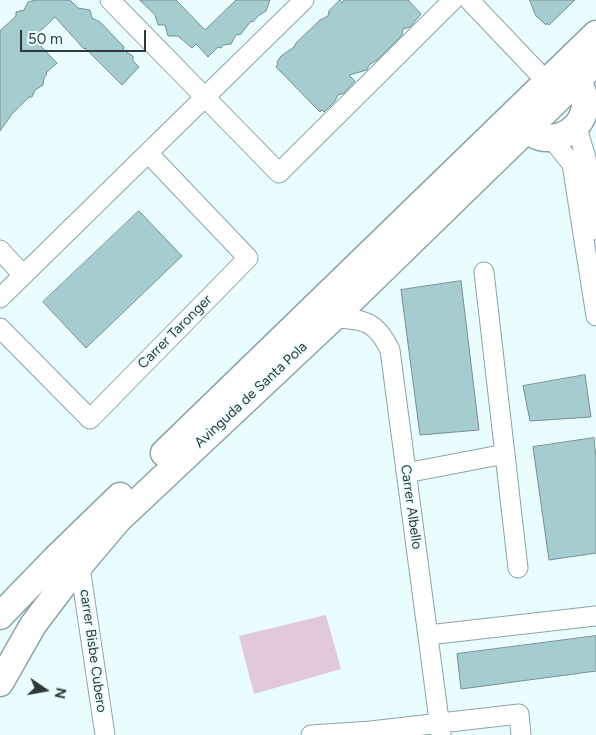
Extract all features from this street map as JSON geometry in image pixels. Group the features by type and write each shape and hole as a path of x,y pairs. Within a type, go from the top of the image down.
{"main road":[{"name":"Avinguda de Santa Pola","path":"0,616 56,558 596,34"},
{"name":"Avinguda de Santa Pola","path":"0,683 33,625 64,584 118,520 333,318 540,134 560,96 596,62"},
{"path":"546,81 567,75 578,80 585,107 584,120"},
{"name":"Avinguda de Santa Pola","path":"546,81 528,112 526,120 540,134 562,136 584,120"}],"street":[{"path":"110,0 279,173 453,0"},
{"path":"0,298 304,0"},
{"path":"469,0 546,81"},
{"path":"584,120 586,158 596,230"},
{"path":"540,134 572,164 596,316"},
{"name":"Carrer Taronger","path":"0,328 90,419 248,258 148,153"},
{"path":"0,250 23,275"},
{"path":"484,272 518,568"},
{"name":"Carrer Albello","path":"333,318 368,323 382,334 390,350 441,729"},
{"path":"406,473 505,454"},
{"name":"carrer Bisbe Cubero","path":"80,567 105,735"},
{"path":"428,635 596,616"},
{"path":"311,735 441,729 519,714 521,735"}],"shaded area":[{"path":"326,615 341,669 254,694 239,636"}],"building":[{"path":"38,0 70,0 78,8 90,10 92,18 100,22 124,47 123,50 133,56 133,61 139,67 122,85 84,49 55,17 33,38 57,63 46,73 43,85 35,90 32,97 29,97 12,114 0,131 0,31 16,16 16,12 24,10 28,2"},
{"path":"140,0 176,0 205,30 236,0 270,0 266,11 253,22 251,21 241,34 236,35 231,44 223,45 221,48 218,47 208,57 196,44 192,48 178,36 168,36 165,25 158,25 155,15"},
{"path":"340,0 342,3 344,0 408,0 421,14 410,27 403,29 402,35 377,60 369,65 367,70 349,75 355,81 344,93 338,95 324,112 322,110 320,112 276,67 281,56 294,47 320,20 328,16 329,11"},
{"path":"530,0 575,0 549,25 547,23 546,25 536,16"},
{"path":"139,211 182,256 86,348 43,302"},
{"path":"461,281 479,430 420,435 401,290"},
{"path":"585,375 591,417 530,421 523,386"},
{"path":"594,438 596,458 596,553 549,560 533,447"},
{"path":"596,636 596,671 461,689 457,654"}]}
